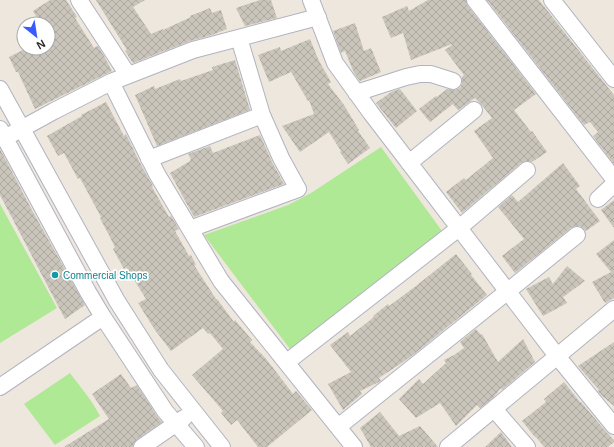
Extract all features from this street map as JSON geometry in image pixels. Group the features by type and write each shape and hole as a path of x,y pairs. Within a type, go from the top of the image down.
{"street":[{"path":"79,0 128,75"},
{"path":"312,0 335,63 356,93 508,292 614,426"},
{"path":"475,0 614,179"},
{"path":"553,0 614,78"},
{"path":"196,447 165,411 103,317 2,133 22,129 111,82 193,50 318,17"},
{"path":"190,229 298,189 281,158 262,115 239,38"},
{"path":"356,93 420,74 431,74 453,80"},
{"path":"111,82 157,174 221,281 354,447"},
{"path":"0,89 118,301 161,370 222,447"},
{"path":"409,162 474,110"},
{"path":"149,159 262,115"},
{"path":"287,362 459,228 527,170"},
{"path":"598,199 614,184"},
{"path":"338,426 508,292 577,235"},
{"path":"448,447 614,309"},
{"path":"0,387 103,317"},
{"path":"494,408 527,447"},
{"path":"142,447 193,412"}],"green space":[{"path":"381,147 442,231 290,349 204,235 288,205 311,193"},
{"path":"0,204 57,308 0,343"},
{"path":"70,373 90,399 100,416 55,445 24,404"}],"building":[{"path":"50,0 66,0 77,17 75,18 94,48 98,46 112,71 35,109 18,72 16,72 9,57 16,54 16,56 56,56 56,16 36,16 33,11"},
{"path":"96,0 145,0 133,7 151,34 210,8 212,13 221,10 227,29 190,41 133,63 125,51 127,50"},
{"path":"260,0 271,0 277,18 245,26 236,8"},
{"path":"428,0 466,0 468,6 536,94 514,110 547,152 532,162 526,161 521,163 462,213 446,192 464,178 466,180 493,158 474,131 492,118 475,98 458,110 453,104 430,122 419,109 447,89 455,90 460,88 462,83 462,77 464,75 445,50 452,44 411,60 403,33 391,38 382,17 407,6 409,11"},
{"path":"487,0 539,0 614,95 614,164 593,136 598,132 590,122 584,125"},
{"path":"355,23 364,51 371,48 381,72 360,81 354,73 345,51 341,53 333,31"},
{"path":"310,39 319,61 331,82 328,84 344,105 359,130 358,131 370,148 348,164 329,132 300,152 282,126 314,114 309,100 308,101 291,72 269,82 258,55 280,47 281,51"},
{"path":"235,60 250,110 157,146 135,95 154,86 155,89 180,79 181,81 213,70 212,67"},
{"path":"400,89 417,111 396,128 376,103 391,92"},
{"path":"106,102 124,136 126,134 153,186 152,187 169,217 171,216 179,229 175,231 189,256 191,255 196,265 194,265 216,299 234,322 235,320 252,340 250,342 267,360 293,394 296,391 312,410 267,447 258,447 237,420 231,425 221,413 223,411 192,375 223,349 210,333 208,334 203,328 171,351 155,330 138,303 146,299 126,267 124,269 113,249 115,247 80,178 78,179 64,153 58,156 47,136 82,116 81,115"},
{"path":"260,135 284,184 194,217 170,173 190,161 191,159 188,154 210,146 213,153"},
{"name":"Commercial Shops","path":"0,149 85,305 65,319 0,195"},
{"path":"563,163 580,186 576,189 600,221 586,231 580,226 571,228 515,273 502,256 524,239 498,207 512,195 518,202"},
{"path":"614,200 614,228 601,210"},
{"path":"614,240 614,298 605,303 592,282 611,272 596,254"},
{"path":"456,254 487,295 409,358 379,378 381,381 360,391 362,394 343,410 328,384 351,372 330,345 348,332 350,336 388,304 389,306"},
{"path":"567,266 585,281 563,297 567,303 543,316 526,289 549,277 553,284"},
{"path":"476,329 481,335 482,334 498,362 523,339 535,362 502,390 501,388 493,398 480,408 477,405 456,426 440,403 416,418 399,399 419,379 423,384 446,363 444,360 464,348 460,342"},
{"path":"614,342 614,406 601,395 598,391 599,390 578,366"},
{"path":"121,374 131,388 137,385 162,422 137,439 133,447 64,447 109,419 92,394"},
{"path":"564,382 614,440 614,442 608,447 544,447 522,421 546,402 544,399"},
{"path":"380,412 399,436 420,426 438,447 371,447 360,428"},
{"path":"501,432 512,447 485,447"}],"place":[{"name":"Commercial Shops","path":"55,275"}]}
